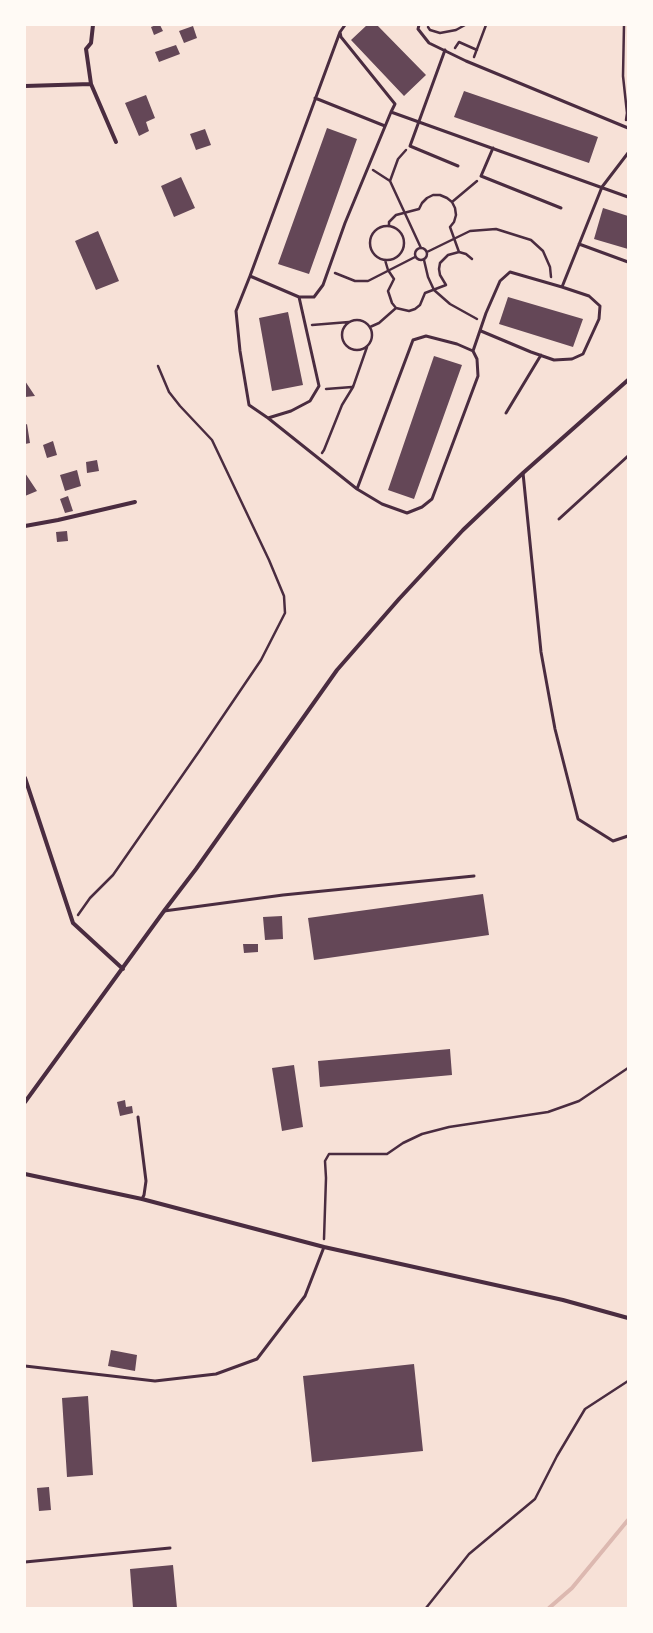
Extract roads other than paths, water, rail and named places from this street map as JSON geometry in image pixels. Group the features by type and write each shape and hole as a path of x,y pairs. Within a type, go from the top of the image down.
{"street":[{"path":"93,25 91,43 86,49 91,84 116,142"},
{"path":"25,86 91,84"},
{"path":"25,1102 196,869 337,670 399,599 463,530 523,473 628,380"},
{"path":"25,526 134,502"},
{"path":"25,778 73,923 123,969"},
{"path":"25,1174 142,1199 324,1247 563,1300 628,1318"}],"lane":[{"path":"345,25 340,32 236,311 240,351 249,406 268,418 357,489 382,504 407,513 422,507 432,499 478,376 477,359 473,351 458,344 426,336 413,340 357,489"},
{"path":"414,25 429,43 472,63 627,127"},
{"path":"418,29 419,25"},
{"path":"250,276 299,297 314,297 323,285 345,223 395,104 341,37 340,32"},
{"path":"445,50 410,146 458,166"},
{"path":"316,98 385,126"},
{"path":"391,112 628,197"},
{"path":"493,148 481,176 561,208"},
{"path":"562,287 602,187 628,153"},
{"path":"579,244 628,262"},
{"path":"473,351 486,313 500,281 510,272 589,296 600,306 599,319 583,354 572,359 554,360 481,331"},
{"path":"268,418 291,410 310,401 319,386 299,297"},
{"path":"506,413 541,355"},
{"path":"559,519 628,456"},
{"path":"523,473 542,652 555,729 578,819 613,841 628,836"},
{"path":"164,911 283,895 474,876"},
{"path":"138,1117 146,1182 142,1199"},
{"path":"25,1366 155,1381 216,1374 257,1359 304,1296 324,1247"},
{"path":"25,1562 170,1548"}],"waterway":[{"path":"549,1608 572,1588 628,1520"}]}
